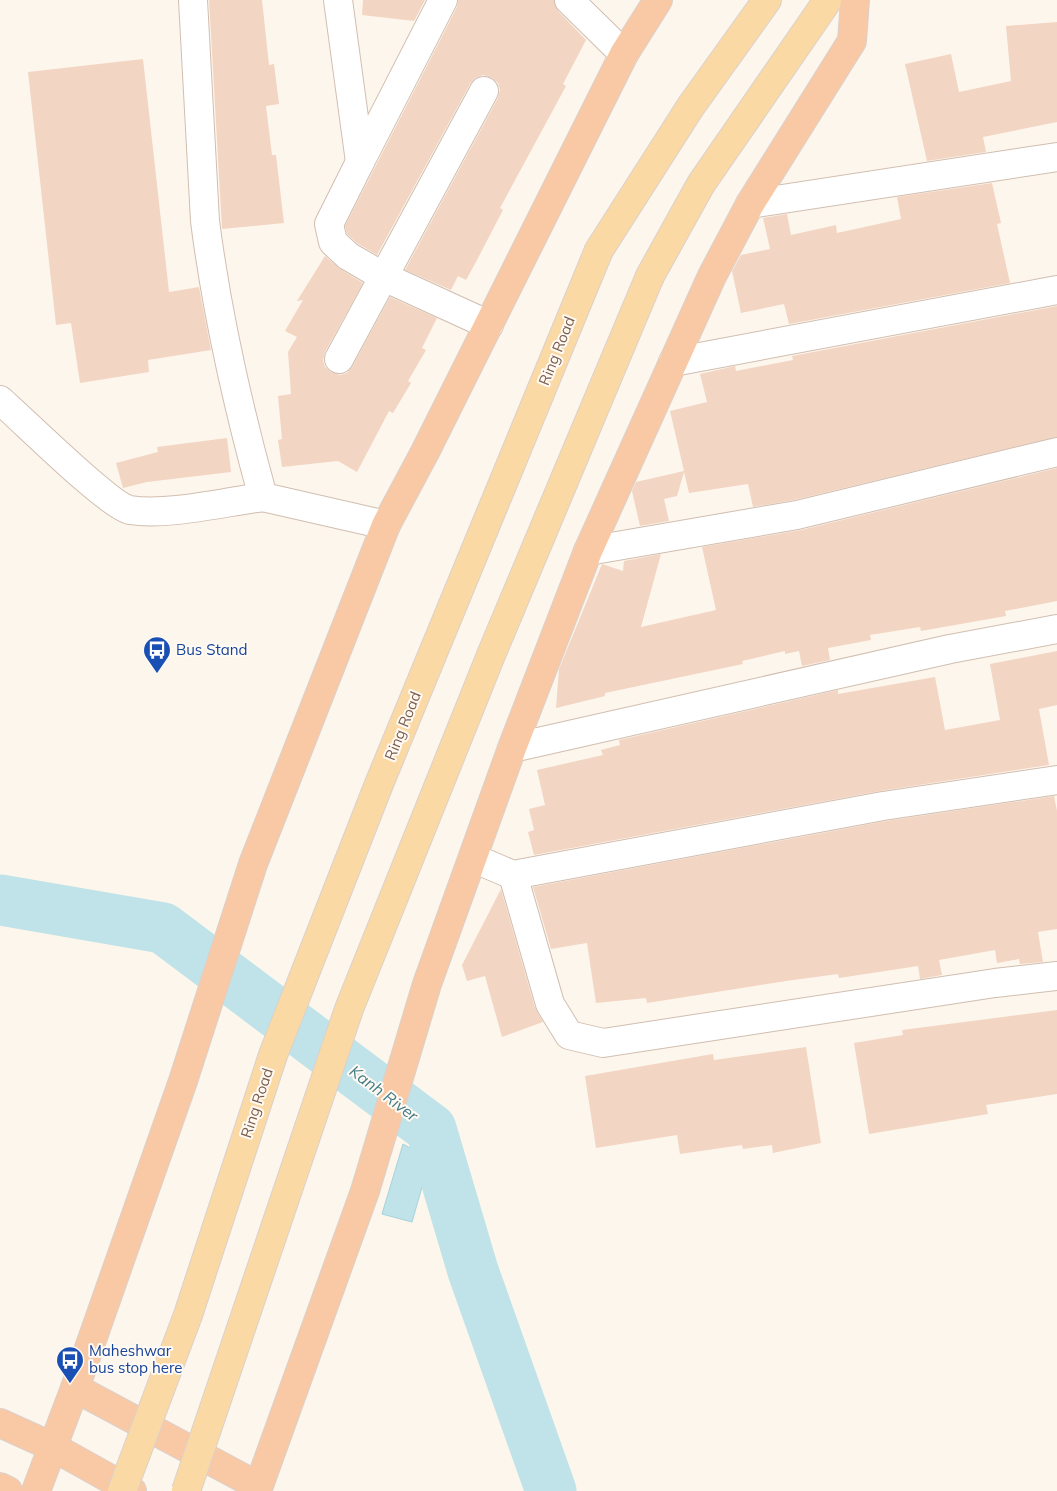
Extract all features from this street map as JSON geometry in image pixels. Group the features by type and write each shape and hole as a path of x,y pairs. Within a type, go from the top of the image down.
{"highway":[{"path":"36,1491 75,1388 183,1081 253,864 386,525 426,452 624,54 658,0"},
{"path":"75,1388 258,1489 366,1191 427,984 512,748 588,551 712,276 750,204 852,41 855,0"},
{"path":"0,1423 53,1448 132,1491"},
{"path":"0,1487 8,1491"}],"main road":[{"name":"Ring Road","path":"122,1491 188,1315 273,1055 379,784 599,250 691,106 767,0"},
{"path":"186,1491 349,1009 491,655 650,276 701,184 828,0"}],"street":[{"path":"193,0 208,251 240,414 263,497"},
{"path":"338,0 360,162"},
{"path":"443,0 329,224 333,242 348,256 384,277 489,325"},
{"path":"569,0 624,54"},
{"path":"339,358 484,91"},
{"path":"750,204 1057,157"},
{"path":"673,362 1057,290"},
{"path":"0,400 105,495 128,510 154,511 263,497 386,525"},
{"path":"588,551 797,514 1057,452"},
{"path":"512,748 950,649 1057,629"},
{"path":"473,858 513,875 884,806 1057,780"},
{"path":"513,875 550,1004 569,1035 602,1043 995,983 1057,976"}],"water":[{"path":"403,1144 430,1159 412,1222 382,1214"}],"building":[{"path":"209,0 262,0 269,65 274,64 279,104 266,106 272,155 276,155 284,223 222,229"},
{"path":"363,0 425,0 414,21 362,15"},
{"path":"458,0 554,0 558,11 586,40 563,84 566,86 500,208 503,210 477,260 466,280 458,276 451,290 405,270 498,98 500,90 498,83 492,78 483,75 475,78 470,84 377,255 357,243 347,234 345,226 457,7"},
{"path":"1057,22 1057,122 983,137 986,152 927,161 905,64 951,54 959,92 1011,81 1006,26"},
{"path":"143,59 169,292 199,287 211,350 148,360 149,372 80,383 71,323 56,325 28,72"},
{"path":"992,183 1001,223 997,224 1010,283 789,324 784,304 741,313 732,271 741,255 770,249 763,218 787,214 791,235 836,225 837,233 901,219 897,197"},
{"path":"325,256 340,269 363,283 325,352 323,360 325,367 331,372 340,375 347,373 352,367 390,297 437,318 422,348 426,350 408,381 411,383 393,413 389,411 357,472 338,461 282,467 278,440 282,439 278,396 291,394 288,352 297,337 285,331 303,300 297,301"},
{"path":"1057,306 1057,437 794,500 753,507 748,484 689,493 684,472 677,496 664,499 669,521 640,526 632,491 636,482 684,471 670,411 707,402 700,374 735,366 736,371 793,360 792,356"},
{"path":"227,438 231,472 147,482 123,488 116,463 158,452 157,447"},
{"path":"1057,468 1057,601 1005,611 1006,616 921,631 920,627 870,635 871,640 828,648 830,660 802,666 799,651 785,654 785,651 742,661 743,664 605,693 605,696 556,708 559,669 602,564 623,571 624,561 661,554 641,627 716,610 702,547 801,530"},
{"path":"1057,651 1057,705 1039,709 1049,765 880,791 534,855 528,832 534,830 529,809 545,805 537,770 603,755 601,750 620,745 619,740 838,690 838,694 935,677 945,730 1000,720 990,664"},
{"path":"1054,796 1057,811 1057,929 1038,932 1043,962 1020,964 1019,959 997,963 995,950 939,960 942,975 920,979 918,966 839,978 838,974 786,981 647,1003 646,998 596,1003 587,943 551,949 533,887 886,821"},
{"path":"501,889 535,1008 543,1022 502,1037 485,976 467,981 462,965"},
{"path":"1057,1010 1057,1094 986,1105 988,1114 869,1134 854,1043 903,1035 902,1030"},
{"path":"806,1047 821,1143 773,1153 772,1145 743,1149 742,1145 680,1154 677,1135 596,1148 585,1076 713,1054 714,1060"}],"waterway":[{"name":"Kanh River","path":"0,900 163,928 431,1129 473,1271 551,1491"}],"place":[{"name":"Bus Stand","path":"157,674"},
{"name":"Maheshwar bus stop here","path":"70,1384"}]}
